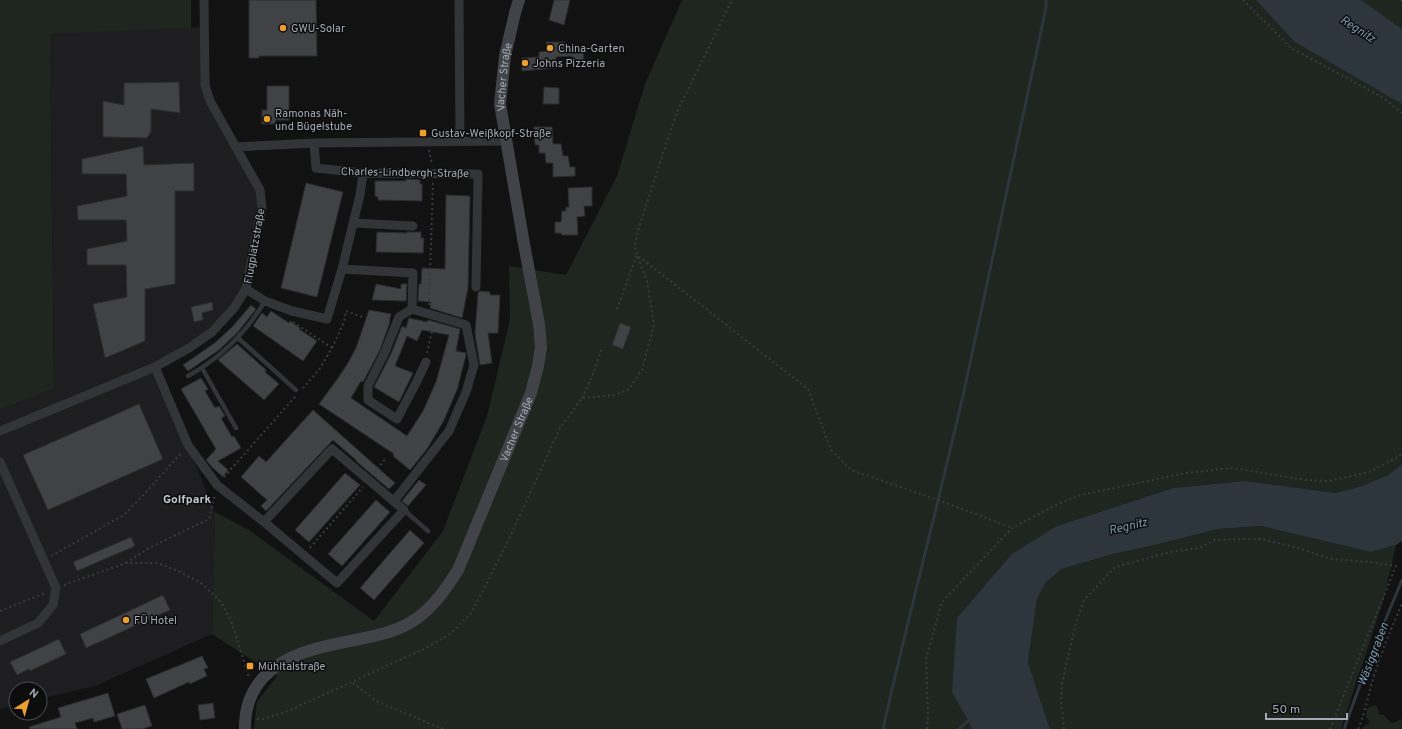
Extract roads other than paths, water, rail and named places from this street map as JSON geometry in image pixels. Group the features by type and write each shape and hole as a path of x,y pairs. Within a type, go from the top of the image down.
{"street":[{"name":"Flugplatzstraße","path":"0,431 155,367 190,348 212,332 234,308 246,289 262,207 260,190 210,101 205,85 204,0"},
{"path":"459,0 460,141"},
{"name":"Vacher Straße","path":"243,728 253,690 263,677 282,663 315,649 388,632 406,625 425,613 443,594 458,570 531,393 541,347 540,324 500,104 505,56 519,0"},
{"path":"236,148 314,143 506,141"},
{"name":"Charles-Lindbergh-Straße","path":"314,143 316,168 363,173 434,172 478,174 476,287"},
{"path":"246,289 265,301 292,311 327,319 342,269 360,195 363,173"},
{"path":"353,223 413,226"},
{"path":"342,269 413,273 412,309"},
{"path":"394,501 449,431 466,392 474,365 466,325 412,309 399,317 385,352 368,386 368,400 397,418 426,362"},
{"path":"155,367 188,445 217,485 337,583 404,510 332,449 264,522"},
{"path":"0,462 56,588 53,605 38,623 0,641"}],"lane":[{"path":"188,376 202,368 238,338 255,317 265,301"},
{"path":"238,338 297,392"},
{"path":"202,368 236,428"},
{"path":"404,510 428,531"}],"water":[{"name":"Regnitz","path":"1256,0 1361,0 1402,29 1402,104 1295,42"},
{"name":"Regnitz","path":"1402,464 1402,541 1396,545 1371,552 1261,526 1218,529 1113,554 1062,569 1046,582 1037,599 1028,662 1050,729 972,729 952,692 957,618 1012,554 1057,526 1173,488 1245,481 1336,493 1362,486 1388,475"}],"waterway":[{"path":"883,729 966,382 1046,8 1046,0"},
{"name":"Wäsiggraben","path":"1344,729 1372,652 1402,580"},
{"path":"959,729 971,718"}],"place":[{"name":"GWU-Solar","path":"283,28"},
{"name":"China-Garten","path":"550,48"},
{"name":"Johns Pizzeria","path":"525,63"},
{"name":"Ramonas Näh- und Bügelstube","path":"267,119"},
{"name":"Gustav-Weißkopf-Straße","path":"423,133"},
{"name":"FÜ Hotel","path":"126,620"},
{"name":"Mühltalstraße","path":"250,666"}],"district":[{"name":"Golfpark","path":"187,499"}]}
